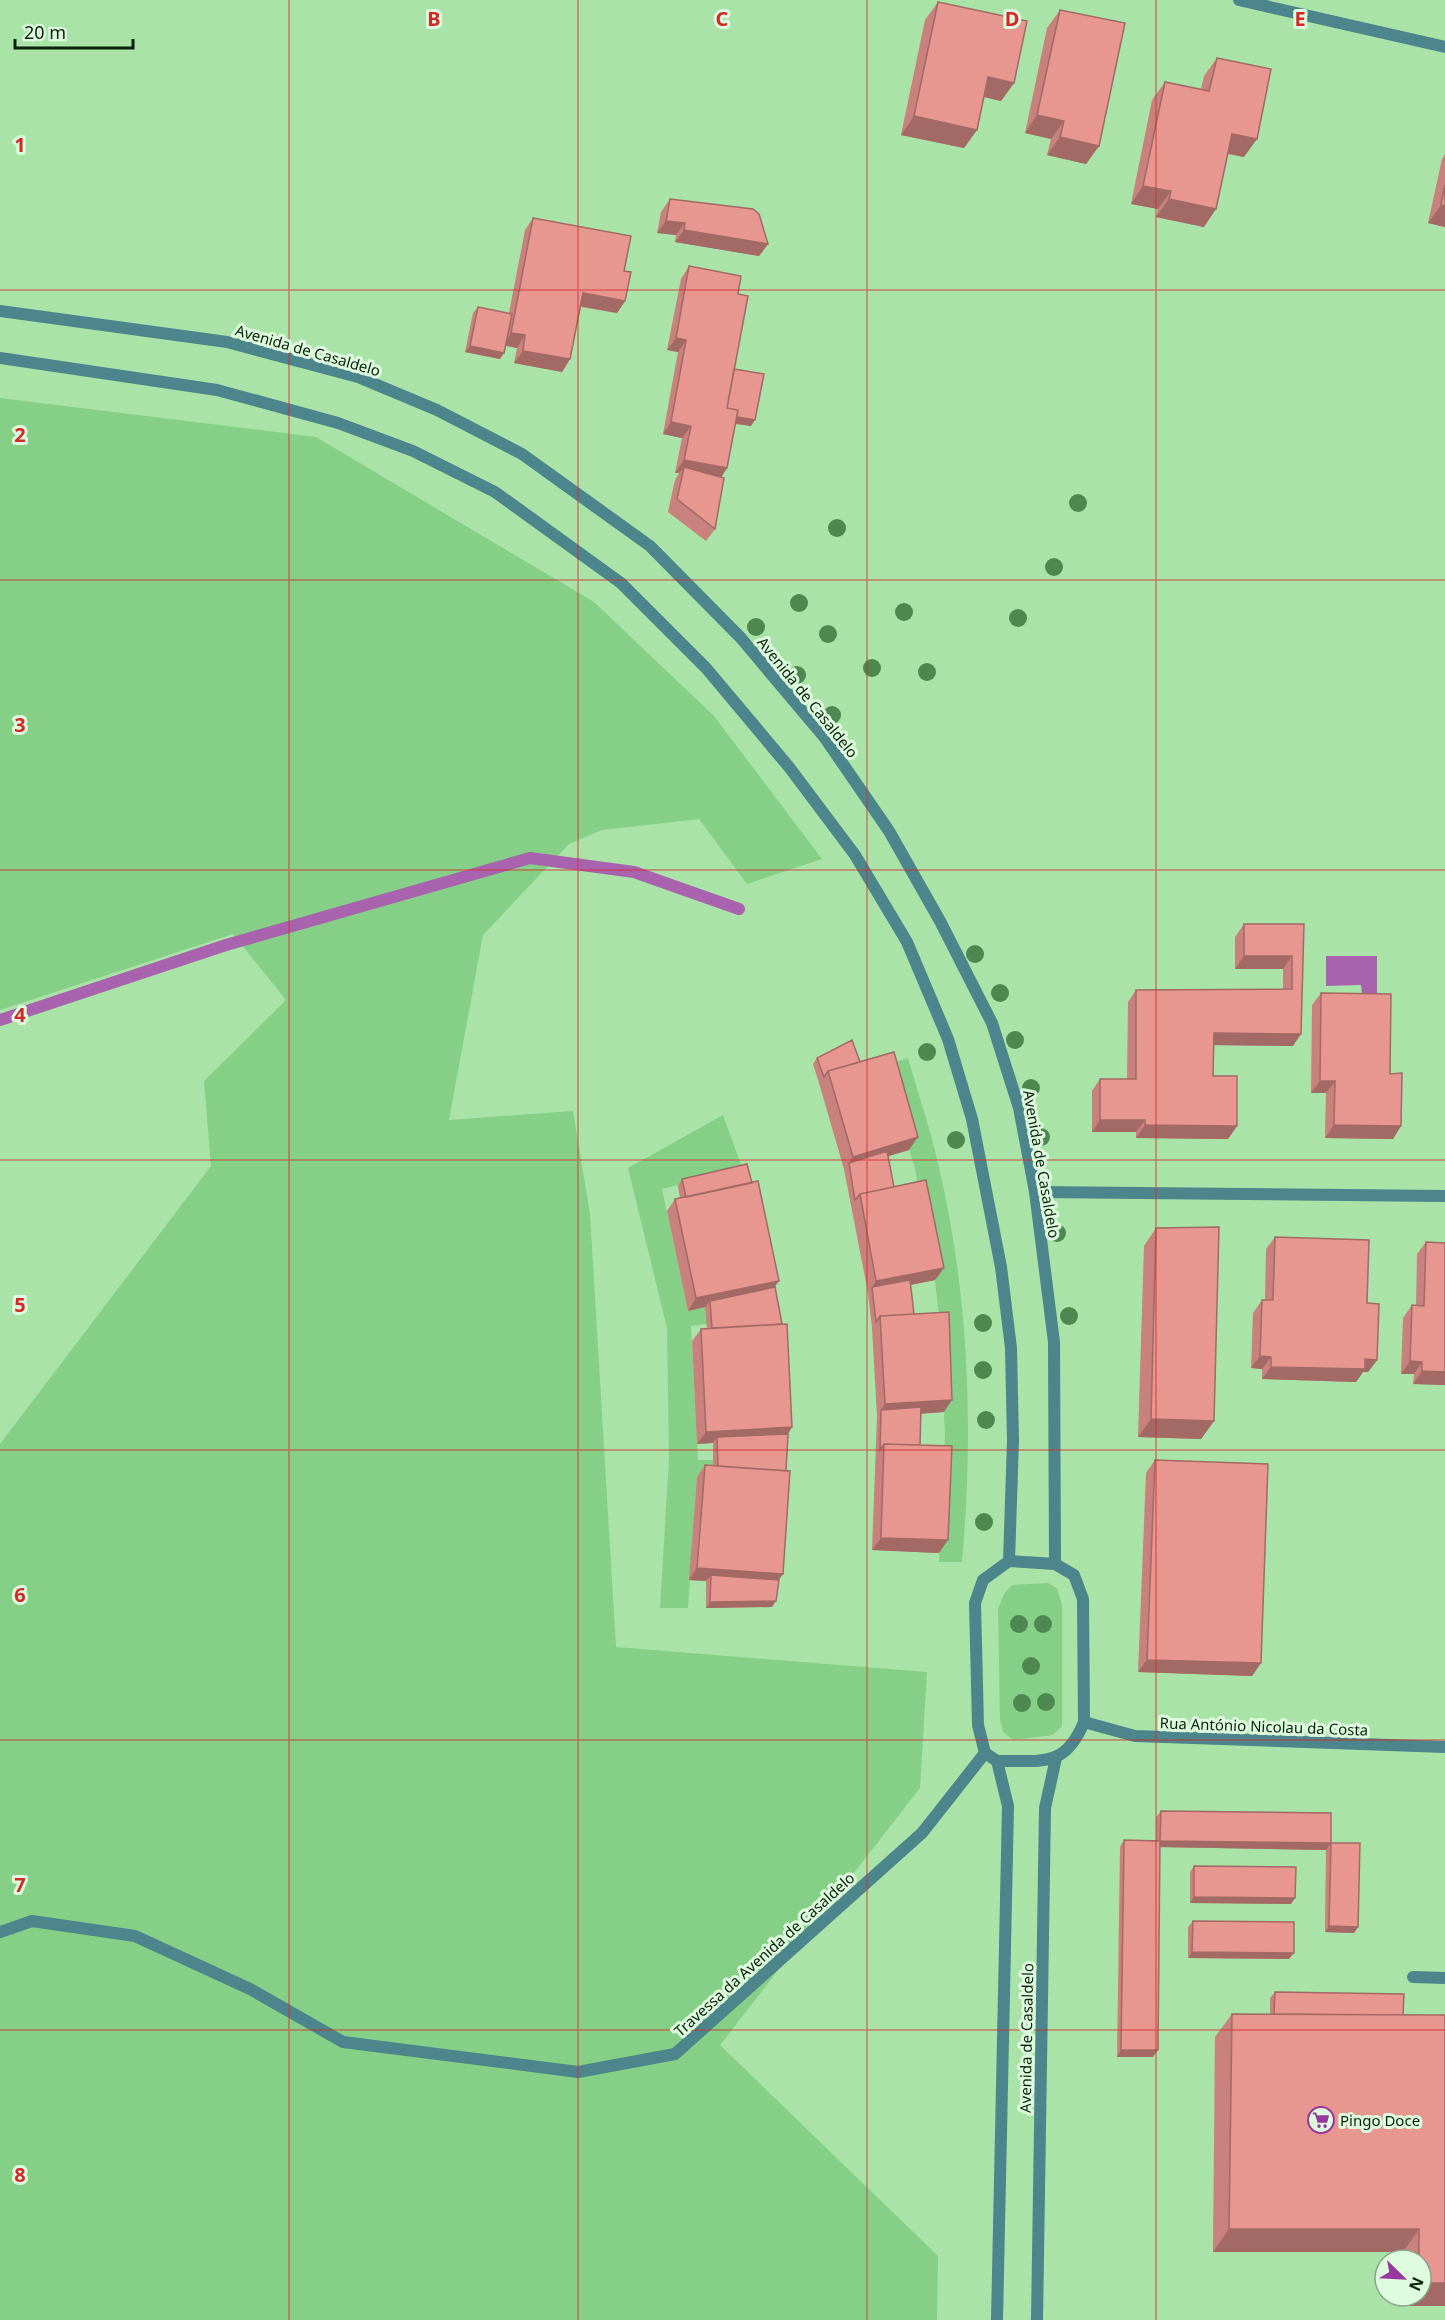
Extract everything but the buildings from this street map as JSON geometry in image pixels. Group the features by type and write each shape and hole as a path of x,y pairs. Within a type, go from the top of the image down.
{"street":[{"path":"1239,0 1445,47"},
{"name":"Avenida de Casaldelo","path":"0,311 227,342 358,377 437,410 522,454 650,546 748,646 825,738 889,831 940,921 992,1023 1019,1108 1035,1192 1054,1342 1055,1564"},
{"path":"0,358 217,390 338,423 413,451 495,492 621,583 706,668 729,695 789,767 855,855 907,942 948,1039 972,1119 1001,1267 1011,1348 1013,1441 1009,1562"},
{"path":"1035,1192 1445,1196"},
{"path":"1009,1562 1055,1564 1074,1575 1083,1599 1084,1722 1072,1745 1056,1758 997,1761 985,1753 978,1725 975,1603 983,1580 1009,1562"},
{"name":"Rua António Nicolau da Costa","path":"1084,1722 1135,1736 1445,1748"},
{"name":"Travessa da Avenida de Casaldelo","path":"0,1932 32,1921 135,1936 249,1989 344,2042 578,2072 675,2054 922,1833 985,1753"},
{"name":"Avenida de Casaldelo","path":"1036,2320 1045,1808 1056,1758"},
{"name":"Avenida de Casaldelo","path":"997,1761 1008,1806 997,2320"},
{"path":"1413,1977 1445,1978"}],"green space":[{"path":"0,398 316,437 594,602 714,716 822,859 747,884 699,819 602,830 569,844 483,935 449,1120 573,1111 590,1214 616,1647 927,1672 920,1788 720,2045 938,2256 937,2320 0,2320 0,1444 211,1166 204,1081 286,1000 233,934 0,1010"},
{"path":"908,1058 938,1163 957,1262 968,1412 966,1512 962,1562 939,1562 945,1435 940,1325 935,1280 915,1169 885,1065"},
{"path":"723,1115 743,1170 662,1189 688,1310 705,1307 707,1324 691,1326 698,1460 713,1460 714,1479 697,1478 688,1608 660,1608 669,1459 667,1328 628,1168"},
{"path":"1048,1583 1057,1588 1062,1604 1062,1726 1053,1735 1013,1740 1003,1732 1000,1719 998,1609 1004,1594 1012,1585"}],"shaded area":[{"path":"1326,956 1377,956 1377,995 1362,994 1361,985 1326,986"}],"waterway":[{"path":"0,1020 226,945 530,858 634,872 739,909"}],"place":[{"name":"Pingo Doce","path":"1321,2120"}]}
